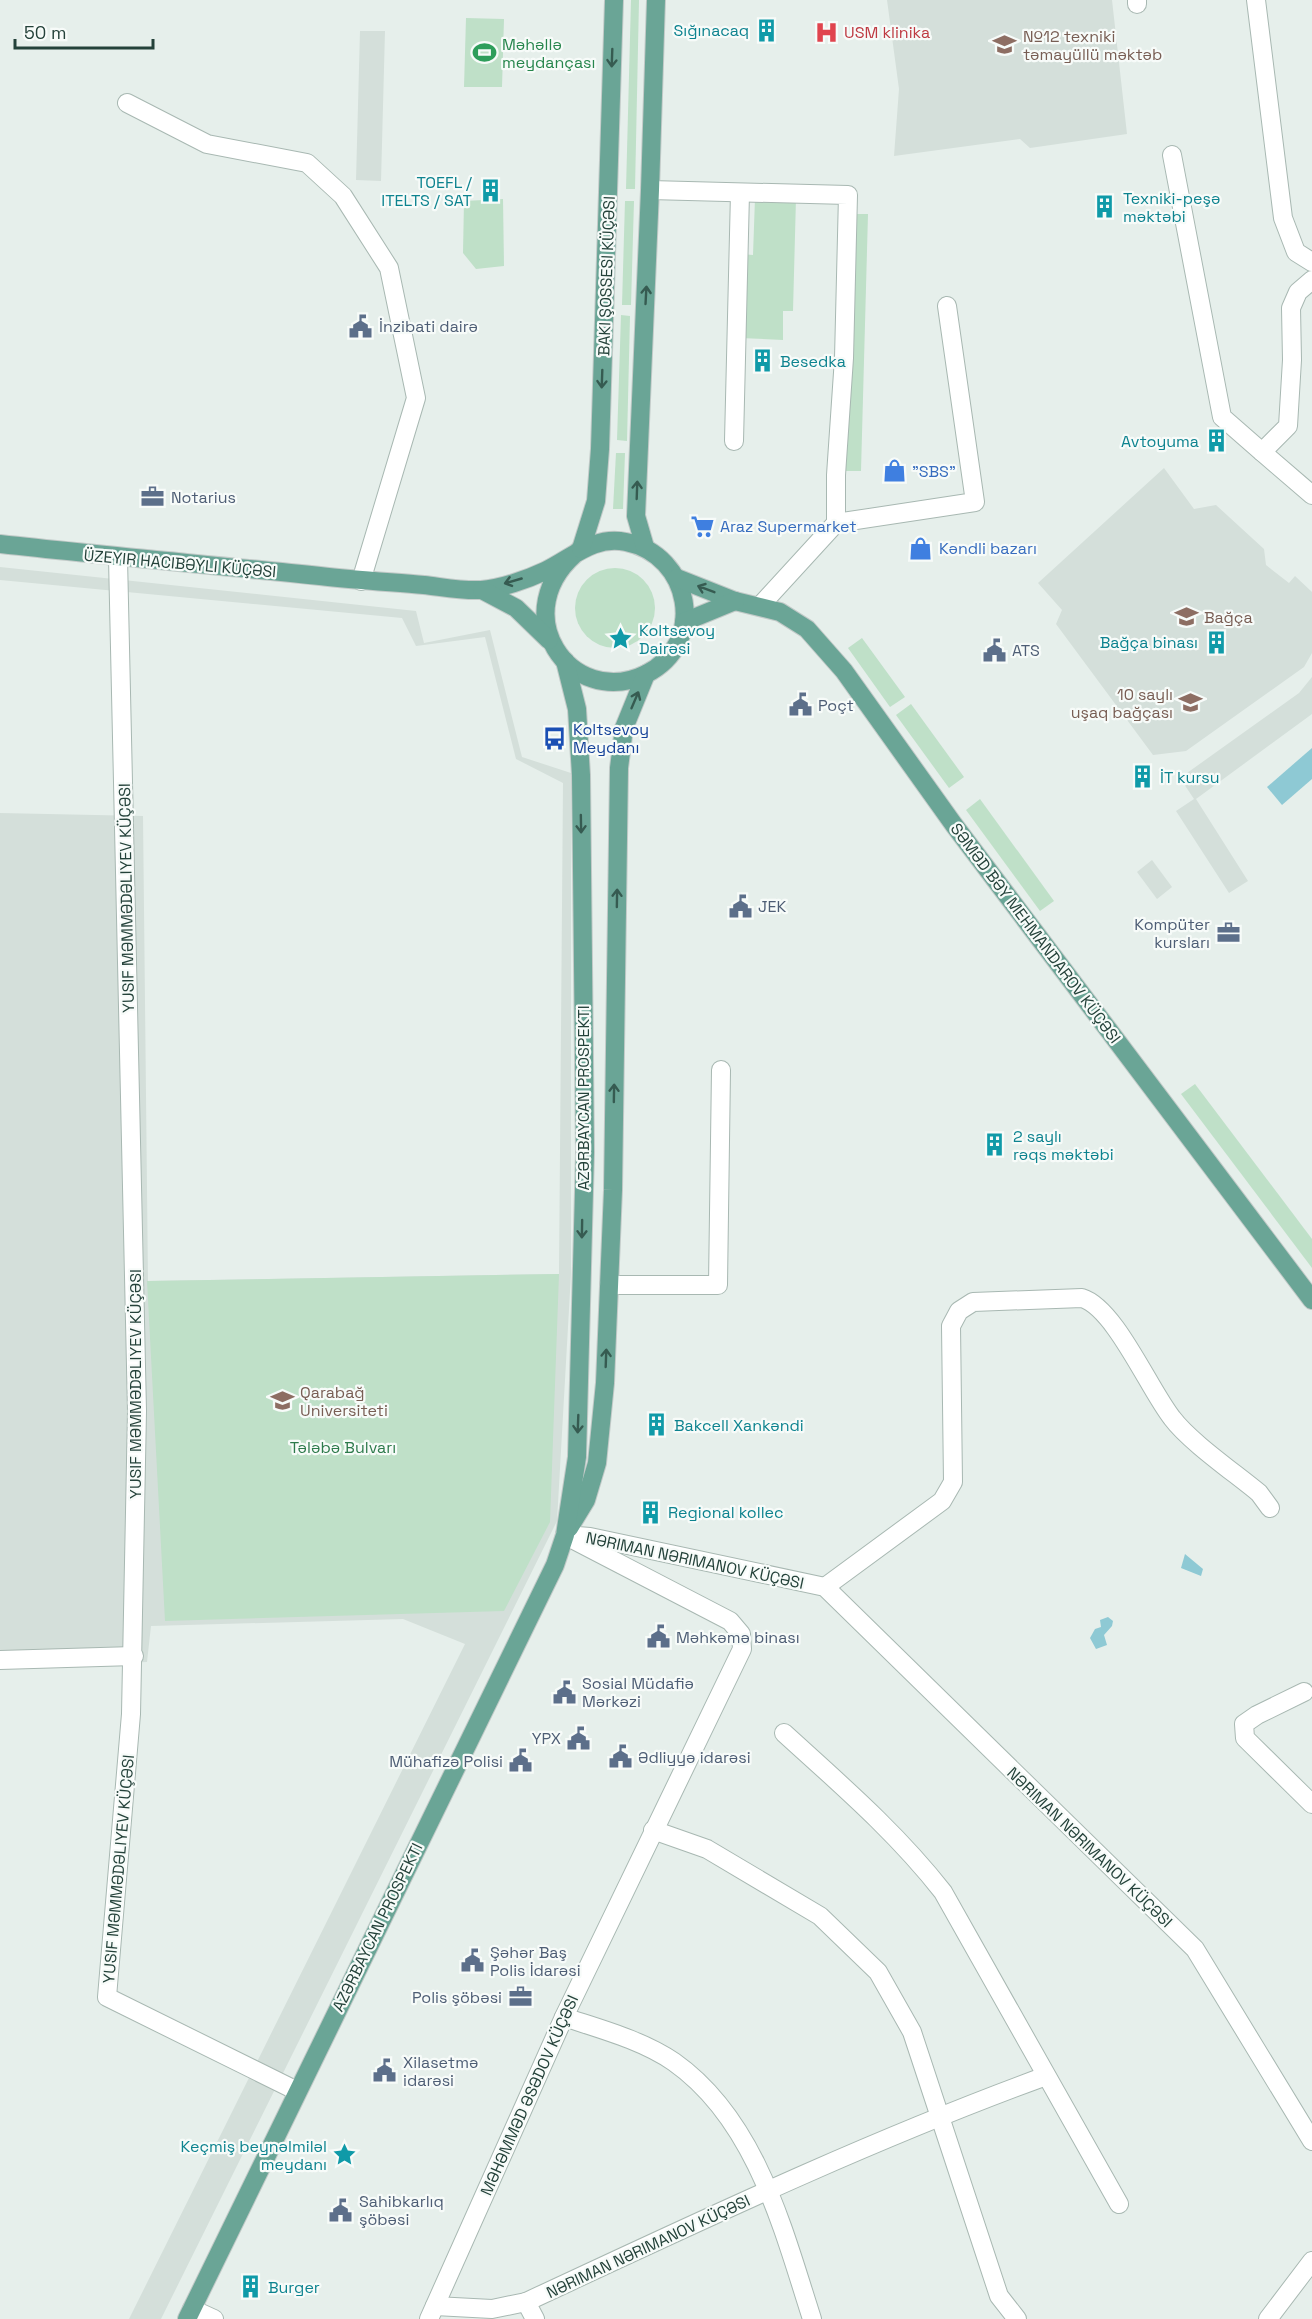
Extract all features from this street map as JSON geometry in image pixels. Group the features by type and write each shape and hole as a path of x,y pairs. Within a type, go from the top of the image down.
{"main road":[{"path":"552,643 545,623 545,601 551,580 563,562 580,549 597,501 614,0"},
{"path":"645,547 636,516 651,190 656,0"},
{"path":"0,544 118,558 482,590 545,571 580,549 602,542 624,541 645,547 664,560 677,578 684,600 684,622 677,643 664,661 646,674 625,680 603,681 583,674 565,661 552,643 516,608 482,590"},
{"name":"SƏMƏD BƏY MEHMANDAROV KÜÇƏSI","path":"677,578 735,601 780,612 807,629 844,671 954,825 1312,1300"},
{"path":"684,622 735,601"},
{"name":"AZƏRBAYCAN PROSPEKTI","path":"565,661 577,709 580,775 585,1152 577,1456 565,1535"},
{"name":"AZƏRBAYCAN PROSPEKTI","path":"190,2314 550,1576 565,1535 586,1500 597,1463 605,1383 609,1285 619,768 624,728 646,674"},
{"path":"583,1190 612,1190"}],"street":[{"path":"1256,0 1283,218 1296,252 1312,262"},
{"path":"127,103 207,144 307,163 343,196 389,268 416,398 361,581"},
{"path":"1172,155 1222,417 1312,495"},
{"path":"651,190 848,195 844,358 836,475 836,523"},
{"path":"735,441 740,193"},
{"path":"1262,452 1288,426 1292,360 1291,308 1298,292 1312,280"},
{"path":"760,606 836,523 975,502 947,306"},
{"name":"YUSIF MƏMMƏDƏLIYEV KÜÇƏSI","path":"118,558 137,1387 134,1656 122,1849 107,1997 297,2091"},
{"path":"609,1285 718,1285 721,1070"},
{"name":"NƏRIMAN NƏRIMANOV KÜÇƏSI","path":"825,1587 942,1501 953,1482 951,1326 959,1311 973,1302 1082,1298 1090,1300 1113,1326 1171,1417 1259,1493 1270,1508"},
{"name":"NƏRIMAN NƏRIMANOV KÜÇƏSI","path":"565,1535 590,1537 825,1587 1195,1949 1312,2142"},
{"name":"MƏHƏMMƏD ƏSƏDOV KÜÇƏSI","path":"432,2312 564,2017 742,1649 741,1634 730,1621 565,1535"},
{"path":"0,1660 134,1656"},
{"path":"1304,1692 1257,1715 1244,1724 1245,1738 1312,1804"},
{"path":"784,1733 880,1820 912,1853 943,1892 1119,2204"},
{"path":"653,1830 707,1849 820,1916 878,1972 912,2032 941,2114 999,2296 1017,2319"},
{"name":"NƏRIMAN NƏRIMANOV KÜÇƏSI","path":"564,2017 621,2036 672,2061 693,2077 721,2105 770,2189 812,2319"},
{"name":"NƏRIMAN NƏRIMANOV KÜÇƏSI","path":"432,2312 492,2309 526,2302 770,2189 941,2114 1046,2076"},
{"path":"1268,2319 1312,2263"},
{"name":"NƏRIMAN NƏRIMANOV KÜÇƏSI","path":"526,2302 535,2319"},
{"path":"190,2314 214,2319"}],"shaded area":[{"name":"№12 texniki təmayüllü məktəb","path":"887,0 1112,0 1127,134 1030,148 1020,139 894,156 899,89"},
{"path":"360,31 385,31 381,181 356,180"},
{"name":"Bağça","path":"1164,468 1194,509 1216,505 1264,549 1266,565 1289,583 1295,576 1312,592 1312,653 1304,667 1186,751 1153,755 1056,624 1062,610 1038,583"},
{"name":"Qarabağ Universiteti","path":"0,567 416,611 424,643 490,630 522,757 571,773 571,1274 557,1521 161,2319 129,2319 465,1644 403,1619 151,1626 147,1662 0,1669 0,813 143,816 148,1281 559,1274 563,783 516,759 485,637 416,646 402,618 0,580"},
{"path":"1312,677 1312,714 1196,799 1248,881 1229,893 1176,811 1194,799 1180,778 1299,693"},
{"path":"1152,860 1172,887 1157,899 1137,872"}],"green space":[{"path":"631,0 639,0 635,189 626,189"},
{"name":"Məhəllə meydançası","path":"466,18 504,19 502,87 464,87"},
{"path":"755,198 796,198 793,311 783,311 783,340 740,338 741,254 753,255"},
{"path":"503,199 504,266 476,269 463,253 464,201"},
{"path":"625,201 634,201 631,305 622,305"},
{"path":"852,214 868,214 861,471 845,471"},
{"path":"621,315 630,316 627,441 617,440"},
{"path":"616,453 625,453 623,509 613,509"},
{"path":"615,568 630,571 643,580 652,593 655,608 652,623 643,636 630,645 615,648 600,645 587,636 578,623 575,608 578,593 587,580 600,571"},
{"path":"862,638 905,697 890,707 848,648"},
{"path":"911,704 964,777 949,788 896,715"},
{"path":"980,799 1054,901 1040,911 966,810"},
{"path":"1195,1084 1312,1239 1312,1268 1181,1094"},
{"name":"Tələbə Bulvarı","path":"559,1274 550,1522 504,1611 165,1621 147,1281"}],"water":[{"path":"1312,748 1312,779 1282,805 1267,787"},
{"path":"1185,1554 1203,1569 1201,1576 1181,1568"},
{"path":"1108,1617 1113,1621 1112,1626 1104,1635 1107,1645 1096,1649 1090,1638 1095,1629 1101,1627 1100,1620"}],"place":[{"name":"Sığınacaq","path":"767,30"},
{"name":"USM klinika","path":"826,32"},
{"name":"№12 texniki təmayüllü məktəb","path":"1005,45"},
{"name":"Məhəllə meydançası","path":"484,53"},
{"name":"TOEFL / ITELTS / SAT","path":"490,191"},
{"name":"Texniki-peşə məktəbi","path":"1105,207"},
{"name":"İnzibati dairə","path":"361,326"},
{"name":"Besedka","path":"762,361"},
{"name":"Avtoyuma","path":"1217,441"},
{"name":"\"SBS\"","path":"894,471"},
{"name":"Notarius","path":"153,497"},
{"name":"Araz Supermarket","path":"702,526"},
{"name":"Kəndli bazarı","path":"921,548"},
{"name":"Bağça","path":"1186,617"},
{"name":"Koltsevoy Dairəsi","path":"621,639"},
{"name":"Bağça binası","path":"1216,642"},
{"name":"ATS","path":"994,650"},
{"name":"10 saylı uşaq bağçası","path":"1191,703"},
{"name":"Poçt","path":"800,705"},
{"name":"Koltsevoy Meydanı","path":"555,738"},
{"name":"İT kursu","path":"1142,777"},
{"name":"JEK","path":"740,906"},
{"name":"Kompüter kursları","path":"1228,933"},
{"name":"2 saylı rəqs məktəbi","path":"995,1145"},
{"name":"Qarabağ Universiteti","path":"282,1401"},
{"name":"Bakcell Xankəndi","path":"656,1425"},
{"name":"Regional kollec","path":"650,1512"},
{"name":"Məhkəmə binası","path":"658,1637"},
{"name":"Sosial Müdafiə Mərkəzi","path":"564,1692"},
{"name":"YPX","path":"579,1738"},
{"name":"Ədliyyə idarəsi","path":"620,1757"},
{"name":"Mühafizə Polisi","path":"521,1761"},
{"name":"Şəhər Baş Polis İdarəsi","path":"472,1961"},
{"name":"Polis şöbəsi","path":"520,1997"},
{"name":"Xilasetmə idarəsi","path":"385,2071"},
{"name":"Keçmiş beynəlmiləl meydanı","path":"345,2155"},
{"name":"Sahibkarlıq şöbəsi","path":"341,2210"},
{"name":"Burger","path":"250,2287"}]}
